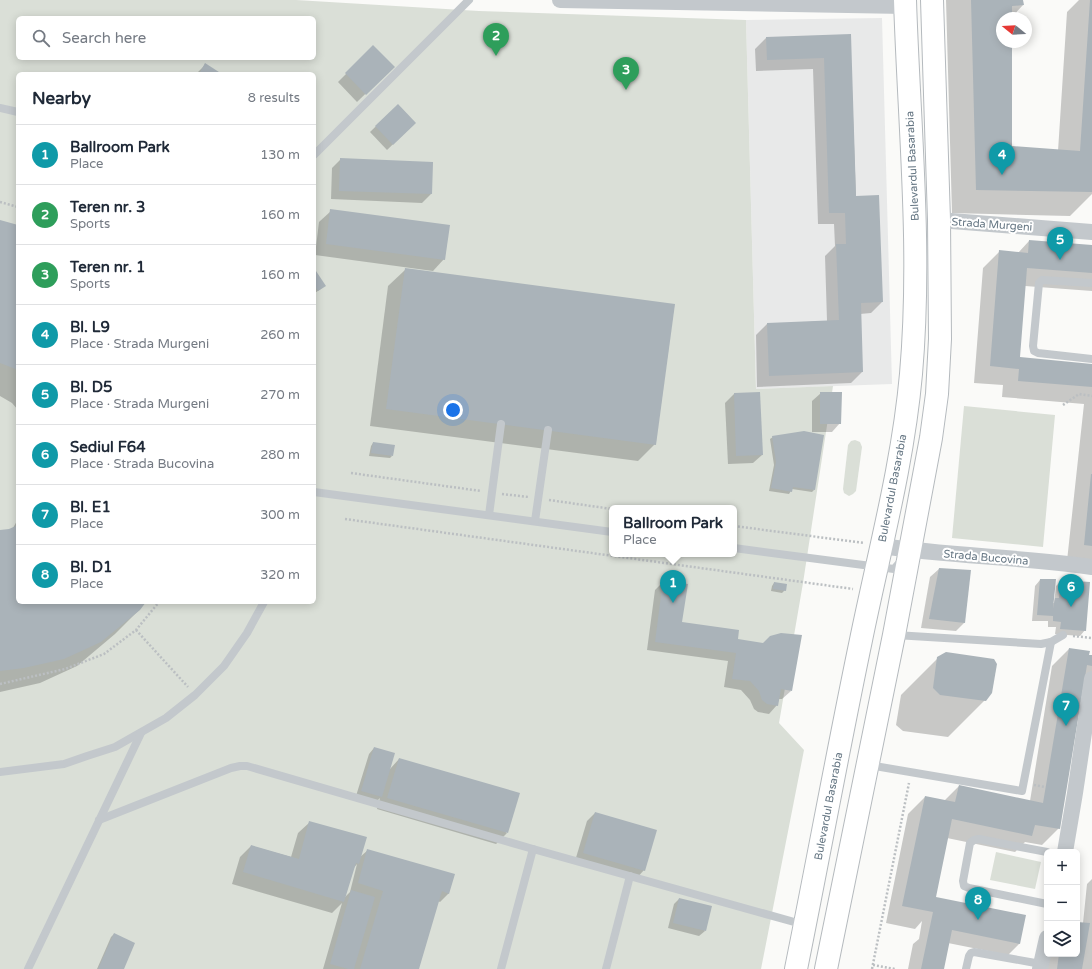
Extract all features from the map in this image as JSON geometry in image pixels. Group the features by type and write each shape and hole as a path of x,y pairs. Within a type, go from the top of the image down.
{"main road":[{"path":"826,969 911,550 931,438 937,388 940,339 939,220 932,0"},
{"name":"Bulevardul Basarabia","path":"796,969 840,741 871,566 881,546 895,481 906,412 913,340 915,219 905,3"}],"street":[{"path":"560,0 905,3"},
{"name":"Strada Murgeni","path":"939,220 1092,232"},
{"name":"Strada Bucovina","path":"881,546 1092,567"},
{"path":"1066,849 1092,679"},
{"path":"1041,967 1044,952"}],"lane":[{"path":"316,153 469,0"},
{"path":"0,108 16,112"},
{"path":"1092,283 1042,280 1039,283 1033,346 1034,350 1038,353 1092,359"},
{"path":"489,515 501,424"},
{"path":"535,521 548,430"},
{"path":"316,492 609,532"},
{"path":"737,548 894,569 911,550"},
{"path":"0,772 64,764 115,747 166,718 195,695 224,666 247,633 263,604"},
{"path":"894,635 1041,644 1051,642 1063,635"},
{"path":"868,765 1022,790 1051,642"},
{"path":"28,969 141,733"},
{"path":"100,820 231,768 247,766 532,849 805,925"},
{"path":"1044,851 980,839 974,840 970,843 963,881 964,886 969,888 1044,903"},
{"path":"501,969 532,849"},
{"path":"606,969 630,876"},
{"path":"966,969 969,956 974,952 1041,967"}],"path":[{"path":"0,202 16,206"},
{"path":"1063,405 1079,394 1092,396"},
{"path":"344,519 609,556"},
{"path":"737,526 881,546"},
{"path":"620,557 859,590 871,566"},
{"path":"0,684 65,669 104,654 136,630 157,604"},
{"path":"136,630 195,695"},
{"path":"872,969 911,773"},
{"path":"873,965 895,969"}],"shaded area":[{"path":"0,0 296,0 479,11 746,20 756,389 833,386 803,583 779,723 804,750 761,969 0,969"},
{"path":"882,18 892,384 756,389 746,20"},
{"path":"964,406 1055,415 1043,547 952,538"},
{"path":"855,440 860,442 862,447 856,491 849,496 844,493 843,489 848,445 851,441"},
{"path":"996,852 1041,862 1035,889 990,880"}],"building":[{"path":"971,0 1023,0 1024,5 1012,6 1012,12 996,12 996,48 1012,48 1012,146 1080,151 1090,0 1092,0 1092,192 976,190"},
{"path":"851,34 856,196 879,195 883,302 861,303 863,372 769,376 767,323 839,320 836,244 846,244 845,213 829,213 824,58 767,60 766,37"},
{"path":"373,45 395,67 366,95 345,73"},
{"path":"205,63 219,72 200,72"},
{"path":"398,104 416,123 393,145 375,126"},
{"path":"340,158 433,162 432,194 339,191"},
{"path":"330,209 450,225 445,260 326,244"},
{"path":"0,220 16,224 16,369 0,363"},
{"path":"1029,240 1092,245 1092,273 1027,268 1020,357 1092,364 1092,387 1018,381 1019,369 990,366 999,250 1028,253"},
{"path":"405,268 675,304 656,445 386,409"},
{"path":"316,271 326,286 318,291 316,288"},
{"path":"760,392 763,455 736,456 734,393"},
{"path":"820,392 842,392 841,424 820,424"},
{"path":"804,431 824,435 815,490 793,487 792,492 771,488 776,462 772,436"},
{"path":"373,442 395,445 393,456 371,453"},
{"path":"1092,474 1092,546 1084,545"},
{"path":"16,526 16,604 144,604 140,610 101,642 64,659 24,668 0,671 0,530 9,529"},
{"path":"939,568 971,570 965,623 929,619"},
{"path":"1040,579 1056,579 1053,609 1055,598 1059,598 1061,580 1090,582 1086,631 1060,629 1061,622 1053,621 1053,616 1037,615"},
{"path":"663,580 688,584 682,622 739,630 738,639 763,643 770,636 781,633 802,635 792,691 781,689 778,706 767,704 762,700 759,691 750,681 732,679 736,653 655,642"},
{"path":"774,582 787,584 786,591 773,589"},
{"path":"1069,648 1090,651 1089,655 1092,655 1092,666 1087,665 1060,829 1035,825 1032,836 952,819 936,897 1026,915 1020,944 952,930 944,969 921,969 933,912 902,906 925,796 955,802 959,785 1043,803"},
{"path":"946,652 994,659 997,664 992,693 986,701 940,695 933,688 937,657"},
{"path":"374,747 395,753 382,797 361,791"},
{"path":"399,758 520,793 508,833 387,798"},
{"path":"595,812 657,830 645,871 583,853"},
{"path":"309,821 367,837 359,864 356,863 344,902 243,872 251,845 299,859"},
{"path":"367,849 455,874 449,894 442,891 419,969 360,969 383,891 358,883"},
{"path":"351,890 375,897 354,969 348,969 330,964"},
{"path":"679,898 712,906 706,931 673,923"},
{"path":"1080,922 1090,923 1082,969 1057,969 1059,957 1080,957"},
{"path":"114,933 135,943 124,969 98,969"}],"place":[{"name":"Teren nr. 3","path":"496,56"},
{"name":"Teren nr. 1","path":"626,90"},
{"name":"Bl. L9","path":"1002,175"},
{"name":"Bl. D5","path":"1060,260"},
{"name":"Ballroom Park","path":"673,603"},
{"name":"Sediul F64","path":"1071,607"},
{"name":"Bl. E1","path":"1066,726"},
{"name":"Bl. D1","path":"978,920"}]}
